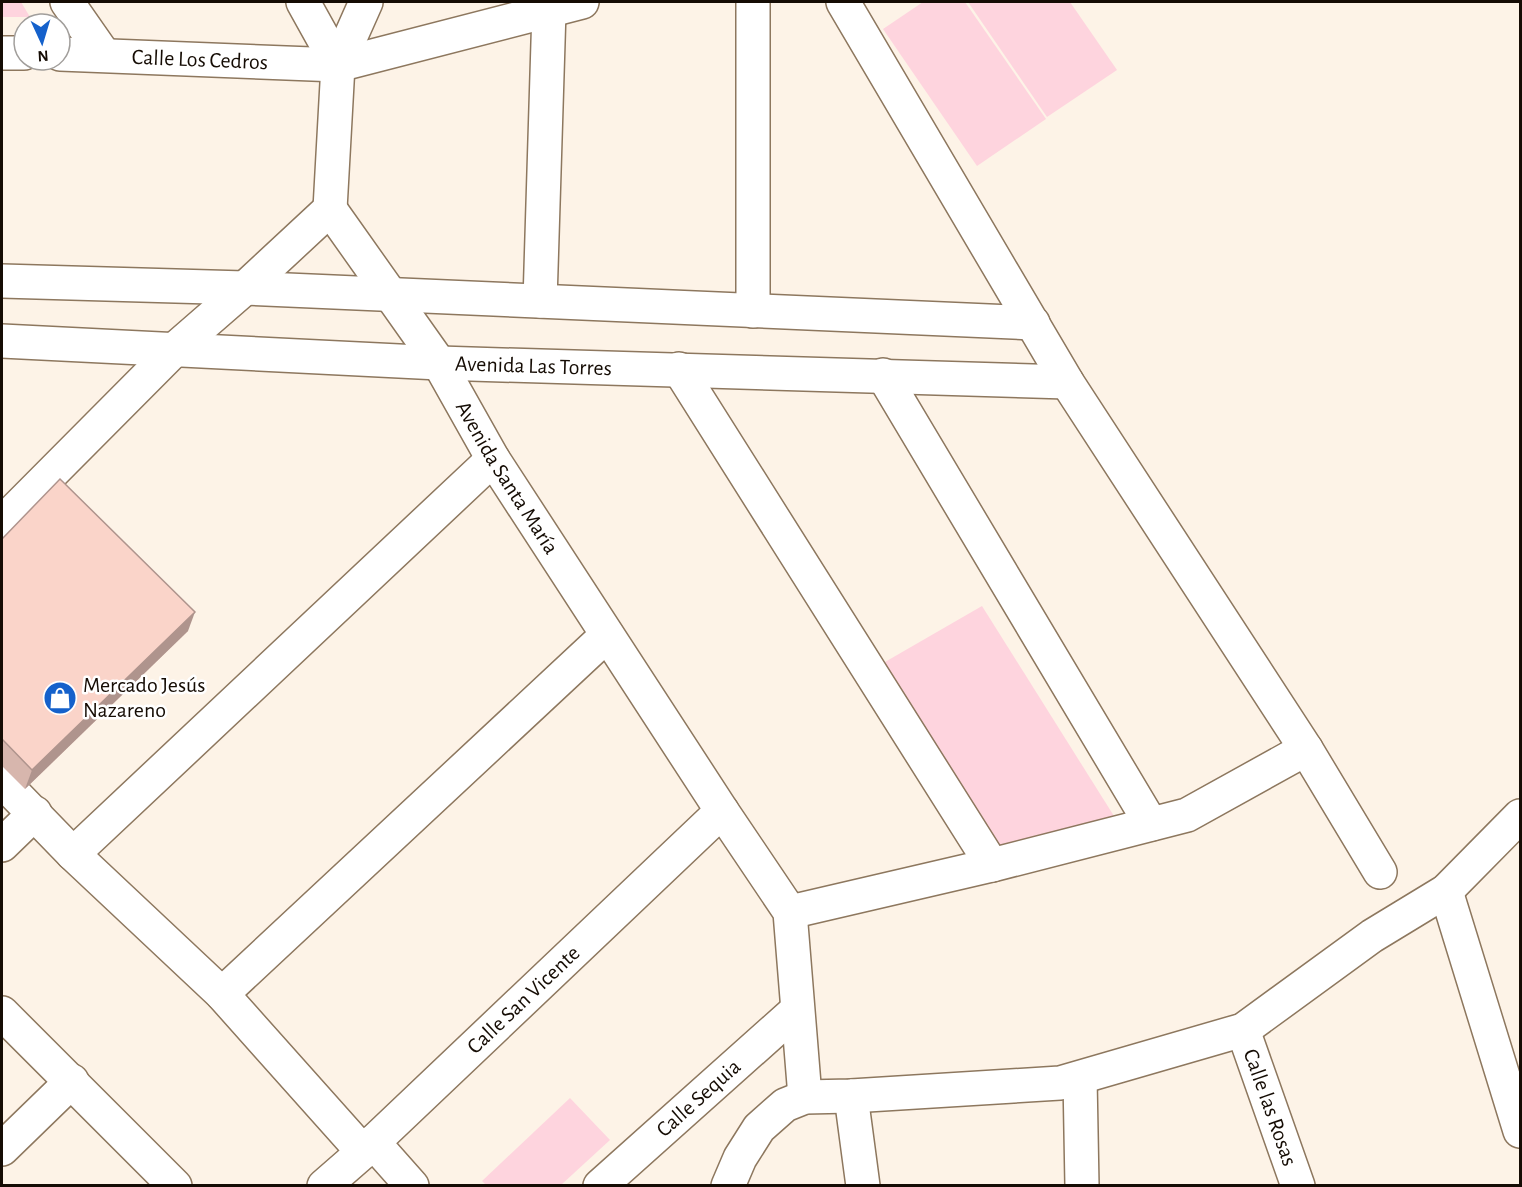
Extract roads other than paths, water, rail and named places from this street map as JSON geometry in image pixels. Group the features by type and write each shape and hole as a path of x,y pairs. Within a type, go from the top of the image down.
{"street":[{"path":"67,2 104,55"},
{"path":"303,2 338,65"},
{"path":"2,523 176,348 330,209 338,65 366,2"},
{"name":"Calle Los Cedros","path":"72,54 338,65 582,2"},
{"path":"753,2 753,311"},
{"path":"843,2 1068,381 1306,749 1380,872"},
{"path":"540,301 549,10"},
{"name":"Avenida Santa María","path":"330,209 439,363 493,459 790,912 797,1010 795,1101"},
{"path":"2,280 245,288 1033,323"},
{"name":"Avenida Las Torres","path":"2,341 439,363 1068,381"},
{"path":"679,369 992,864"},
{"path":"883,375 1151,824"},
{"path":"73,854 493,459"},
{"path":"222,994 607,635"},
{"path":"790,912 1187,815 1306,749"},
{"path":"2,781 73,854 222,994 368,1147 412,1185"},
{"name":"Calle San Vicente","path":"324,1185 368,1147 722,811"},
{"path":"2,845 35,813"},
{"path":"728,1185 740,1158 759,1128 795,1101 1060,1083 1243,1029 1372,936 1446,891 1521,816"},
{"path":"1446,891 1521,1131"},
{"name":"Calle Sequia","path":"600,1185 797,1010"},
{"path":"2,1013 175,1185"},
{"name":"Calle las Rosas","path":"1243,1029 1298,1185"},
{"path":"1080,1078 1082,1185"},
{"path":"2,1149 72,1081"},
{"path":"851,1096 863,1185"}],"place":[{"name":"Mercado Jesús Nazareno","path":"60,698"}]}
